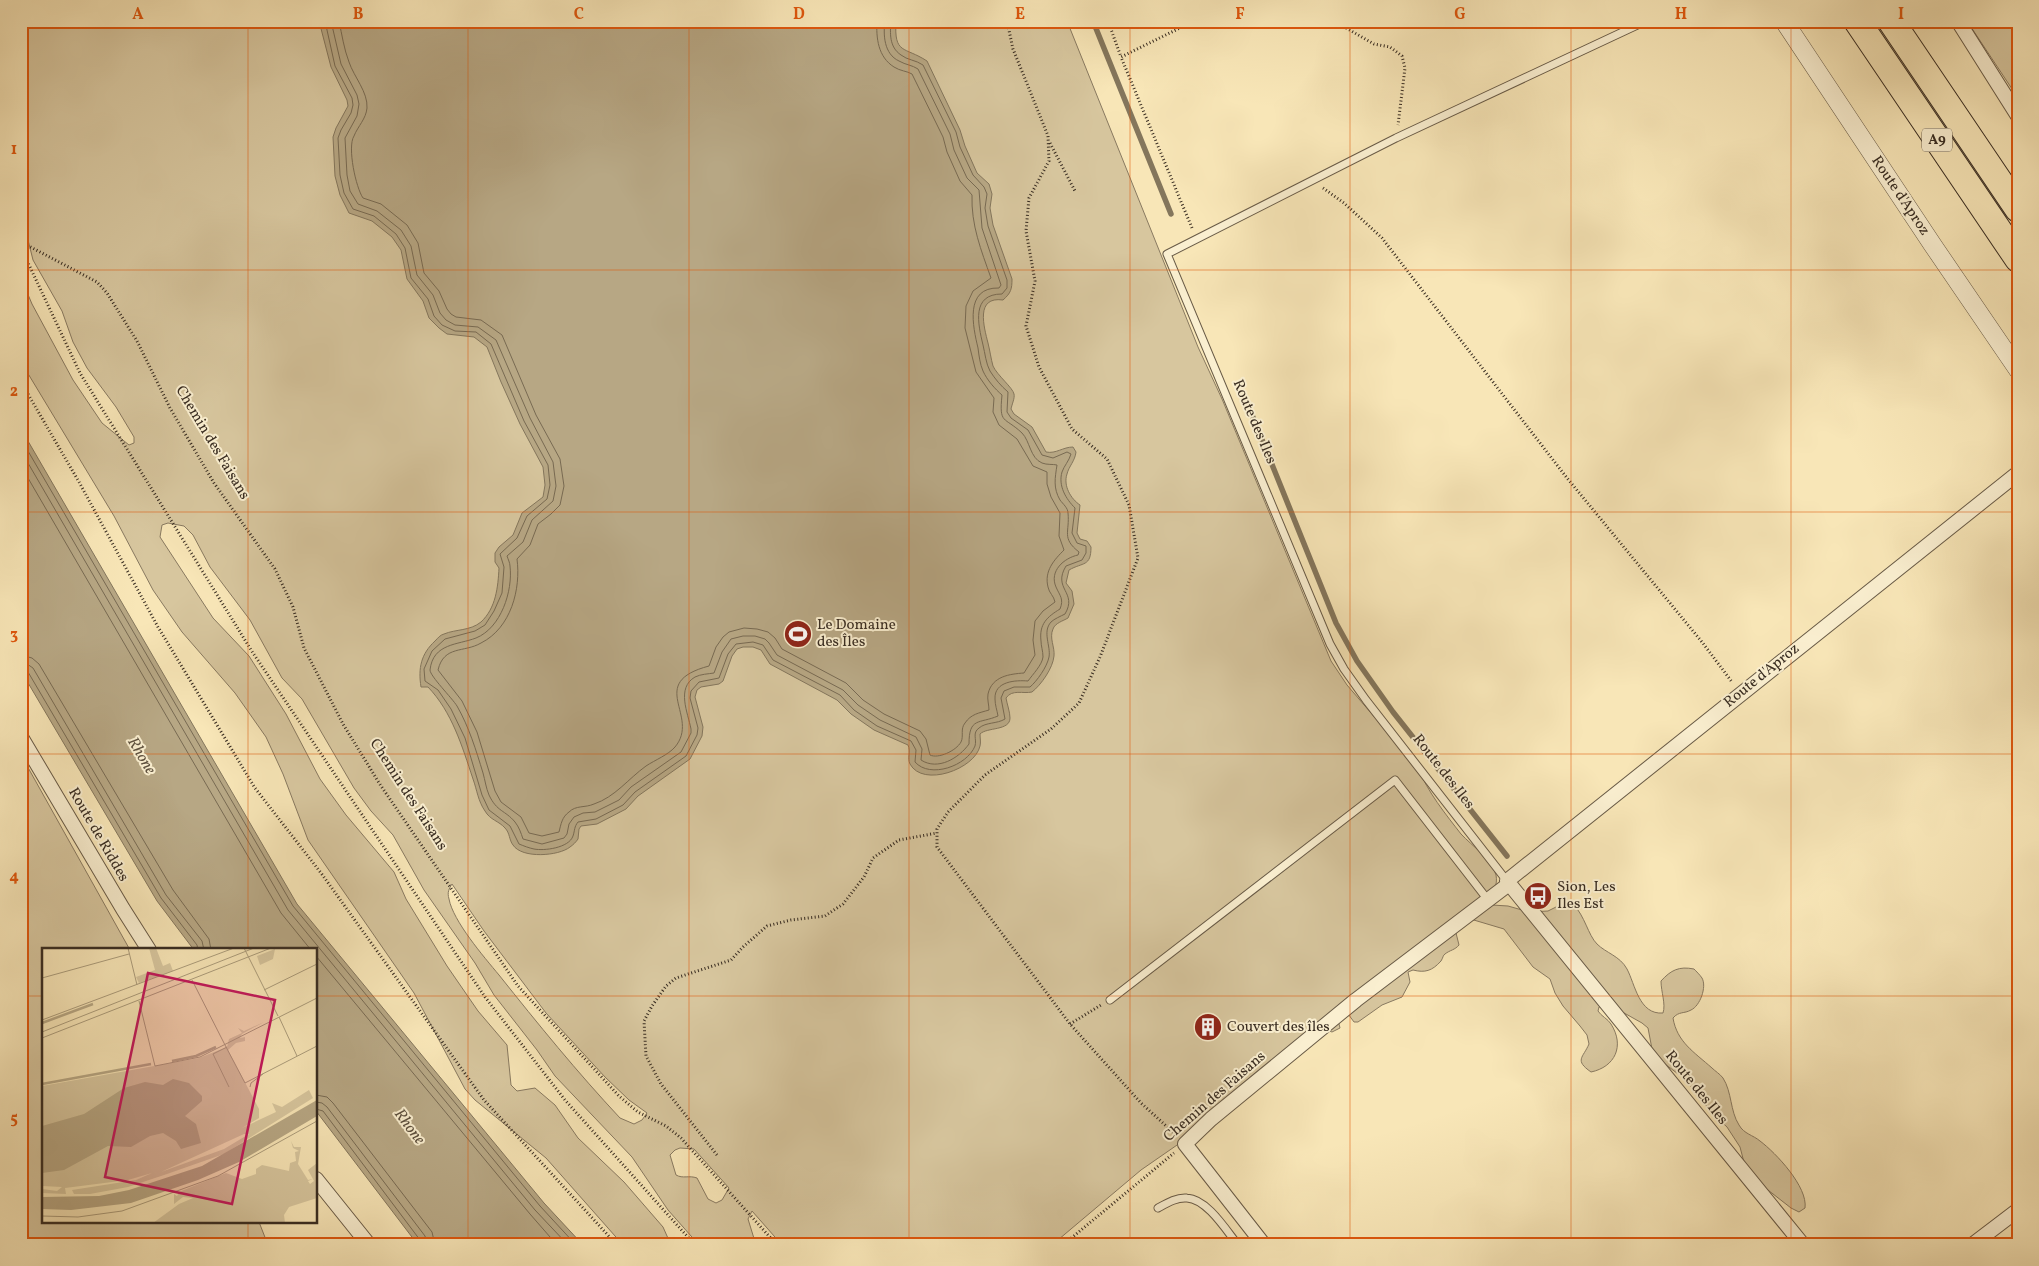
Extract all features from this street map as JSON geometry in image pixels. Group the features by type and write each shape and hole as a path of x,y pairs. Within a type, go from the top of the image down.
{"highway":[{"name":"A9","path":"1857,21 2018,259"},
{"name":"A9","path":"1891,21 2018,209"}],"street":[{"name":"Route d'Aproz","path":"1784,21 2018,370"},
{"path":"1958,21 2018,116"},
{"name":"Route d'Aproz","path":"1508,883 1740,693 2018,473"},
{"name":"Route de Riddes","path":"21,737 123,910 148,948"},
{"name":"Chemin des Faisans","path":"1185,1144 1211,1120 1356,1000 1508,883"},
{"name":"Route des Iles","path":"1508,883 1803,1245"},
{"path":"1185,1144 1264,1245"},
{"path":"318,1181 369,1245"},
{"path":"1972,1245 2018,1210"}],"lane":[{"path":"1196,238 1396,138 1646,21"},
{"name":"Route des Iles","path":"1196,238 1167,254 1330,644 1344,669 1366,700 1508,883"},
{"path":"1110,1000 1395,780 1488,900"},
{"path":"1158,1208 1172,1200 1187,1198 1198,1201 1207,1208 1238,1245"}],"path":[{"path":"1006,21 1013,49 1041,116 1048,139 1075,191"},
{"path":"1108,21 1196,238"},
{"path":"1121,57 1194,21"},
{"path":"1334,21 1374,44 1390,47 1402,56 1405,68 1396,138"},
{"path":"1048,139 1049,160 1029,198 1026,231 1035,280 1026,326 1039,367 1072,429 1107,459 1129,506 1138,558 1100,657 1079,704 1051,729 984,775 948,812 937,829 937,846 1070,1024 1141,1103 1185,1144"},
{"path":"1312,180 1344,203 1382,238 1567,478 1702,642 1740,693"},
{"name":"Chemin des Faisans","path":"21,242 97,282 107,293 137,342 170,408 214,483 275,569 292,607 304,648 343,724 380,786 518,986 619,1096 638,1112 666,1126 681,1138 777,1245"},
{"path":"21,248 80,373 253,653 479,988 516,1039 565,1100 696,1245"},
{"path":"21,382 79,482 158,627 255,788 321,873 484,1100 617,1245"},
{"path":"717,1155 661,1084 646,1056 644,1021 652,1006 666,986 676,978 731,960 767,926 791,920 825,916 843,904 864,877 873,858 899,840 937,833"},
{"path":"1070,1024 1110,1000"},
{"name":"Chemin des Faisans","path":"1062,1245 1185,1144"}],"shaded area":[{"name":"Le Domaine des Îles","path":"21,21 1067,21 1198,347 1222,399 1331,661 1347,685 1419,769 1432,794 1461,834 1481,853 1494,869 1496,875 1495,889 1489,901 1492,905 1508,906 1529,912 1548,911 1564,903 1573,904 1581,914 1597,944 1624,965 1643,1004 1655,1012 1663,1013 1661,981 1668,974 1684,968 1694,969 1699,974 1704,986 1700,1000 1691,1010 1677,1014 1673,1018 1678,1034 1687,1046 1723,1078 1739,1125 1743,1130 1767,1146 1790,1171 1801,1190 1805,1200 1805,1208 1799,1212 1791,1208 1759,1183 1746,1170 1740,1147 1727,1127 1712,1113 1686,1080 1661,1061 1652,1049 1648,1028 1642,1023 1617,1009 1605,1006 1599,1007 1598,1011 1610,1022 1615,1032 1617,1048 1612,1060 1606,1065 1591,1072 1586,1068 1581,1059 1589,1044 1587,1035 1563,1006 1555,993 1550,979 1533,967 1504,929 1467,918 1454,925 1459,945 1457,947 1444,954 1441,961 1435,967 1425,971 1413,970 1408,972 1410,982 1402,997 1382,1005 1358,1022 1354,1022 1343,1007 1337,1016 1340,1028 1332,1032 1318,1027 1229,1109 1141,1170 1052,1245 782,1245 752,1211 748,1219 756,1245 699,1245 668,1210 632,1157 555,1076 494,995 475,963 424,890 393,835 371,811 354,788 302,699 282,678 250,620 210,567 193,535 184,526 168,523 162,525 160,537 213,618 249,656 286,714 320,779 346,815 394,872 406,899 447,966 478,1011 507,1045 511,1085 517,1091 535,1088 555,1105 578,1138 624,1182 663,1227 671,1245 623,1245 546,1158 475,1100 465,1089 414,993 308,840 283,774 266,737 235,693 182,632 153,590 114,516 21,362 21,278 32,304 73,380 102,423 129,445 134,443 134,437 116,407 87,368 73,342 62,311 33,260 28,240 21,230","holes":["452,884 484,931 546,1013 605,1077 629,1100 647,1113 642,1120 634,1124 620,1118 558,1048 485,959 456,918 448,894","680,1148 694,1149 729,1188 722,1200 716,1203 708,1199 697,1178 676,1175 670,1155"]},
{"path":"1967,21 2018,21 2018,98"},
{"path":"21,755 129,948 42,948 42,1224 260,1224 268,1245 21,1245"}],"water":[{"path":"319,21 896,21 899,45 927,61 960,130 977,173 989,184 992,194 990,208 993,225 1012,279 1008,295 1003,300 994,300 988,303 985,308 985,329 993,366 1013,391 1014,397 1011,409 1014,414 1032,427 1046,452 1073,447 1076,452 1067,474 1066,483 1071,496 1080,505 1077,533 1080,539 1087,541 1091,547 1088,561 1069,570 1066,583 1072,591 1074,604 1068,618 1057,624 1053,629 1054,656 1049,671 1043,681 1032,692 1008,695 1006,698 1010,716 1009,722 1002,727 980,734 980,746 969,762 948,773 937,775 926,775 917,771 909,762 908,745 874,730 851,714 837,700 770,664 761,650 753,647 743,647 737,649 732,656 723,681 719,684 701,687 697,690 695,697 703,727 702,736 690,759 638,796 626,809 597,824 581,826 578,839 565,850 541,855 524,852 513,845 507,830 489,816 483,807 450,718 428,687 421,687 420,668 426,651 440,636 477,625 490,610 497,590 499,575 499,568 495,562 495,553 513,535 522,513 543,497 545,485 543,467 520,424 487,347 474,337 447,334 439,328 429,318 423,301 407,279 401,250 392,237 372,221 349,213 340,195 335,176 333,137 348,106 331,67"},
{"name":"Rhone","path":"21,429 297,904 544,1203 583,1245 418,1245 318,1114 318,948 192,948 157,901 21,671"}],"waterway":[{"path":"1093,21 1171,214"},
{"path":"1248,405 1336,623 1357,661 1393,712 1507,856"}],"place":[{"name":"Le Domaine des Îles","path":"798,634"},
{"name":"Sion, Les Iles Est","path":"1538,896"},
{"name":"Couvert des îles","path":"1208,1027"}]}
